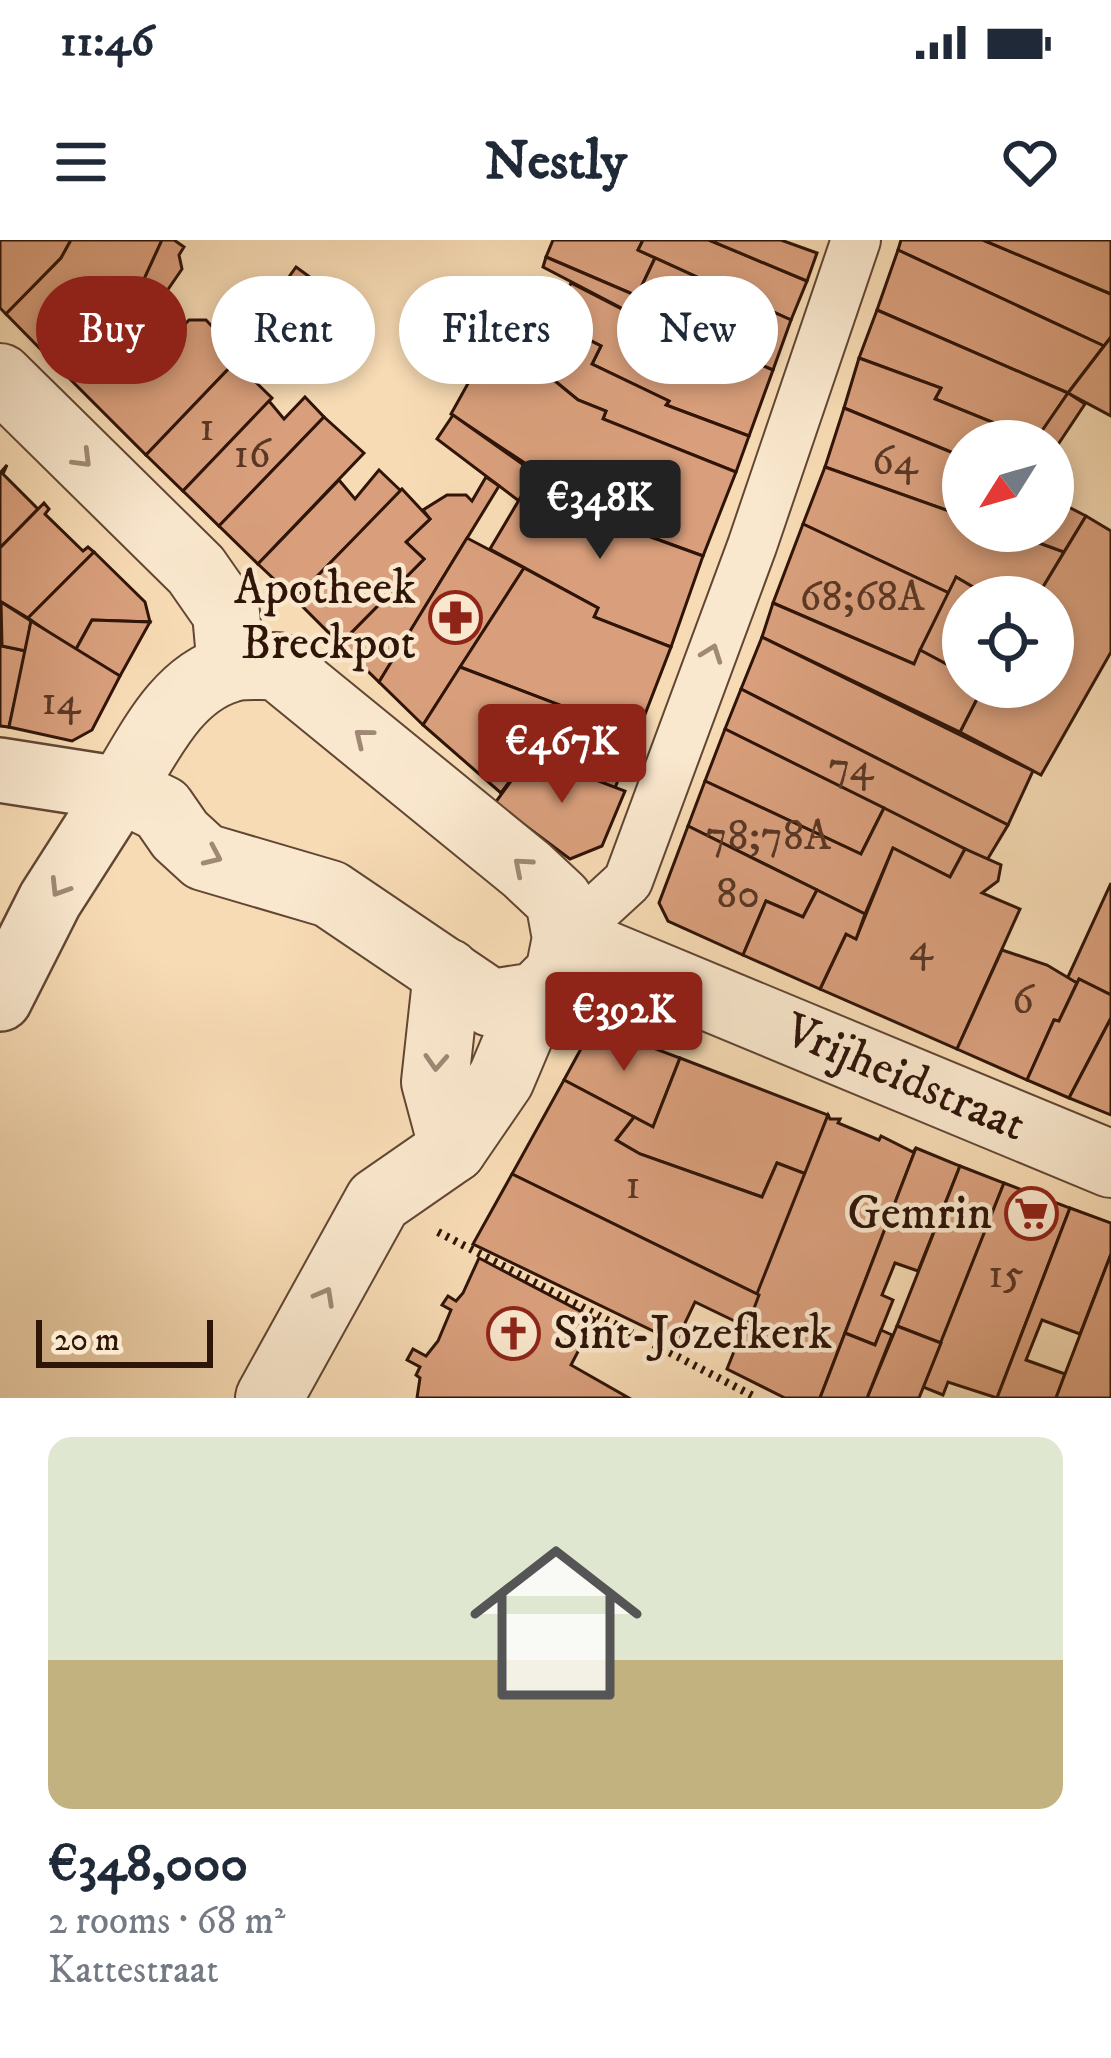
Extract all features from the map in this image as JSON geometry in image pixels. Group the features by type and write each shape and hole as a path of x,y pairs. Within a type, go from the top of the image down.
{"street":[{"path":"566,938 628,881 752,546 856,240"},
{"path":"0,377 196,570 226,613 230,668"},
{"path":"0,999 50,900 172,708 200,684 230,668 277,667 559,900 566,938 559,973 536,996 501,1079 453,1150 378,1201 269,1398"},
{"path":"0,770 121,789 162,809 204,857 330,894 491,1003 536,996"},
{"name":"Vrijheidstraat","path":"566,938 1111,1165"},
{"path":"446,972 435,1082 453,1150"}],"path":[{"path":"378,1201 757,1398"}],"building":[{"path":"0,240 71,240 61,258 43,276 36,276 36,283 6,314 0,308"},
{"path":"71,240 162,240 146,276 43,276"},
{"path":"162,240 174,240 184,247 177,276 146,276"},
{"path":"553,240 643,240 638,250 655,258 646,276 617,276 617,287 546,257"},
{"path":"643,240 709,240 807,281 791,320 778,314 778,276 695,276 638,250"},
{"path":"709,240 781,240 817,253 807,281"},
{"path":"901,240 983,240 1111,294 1111,337 1104,346 898,250"},
{"path":"983,240 1111,240 1111,294"},
{"path":"898,250 1104,346 1068,393 877,310"},
{"path":"546,257 590,276 560,276 543,267"},
{"path":"655,258 694,276 646,276"},
{"path":"593,277 617,287 617,306 593,293"},
{"path":"36,283 36,344 6,314"},
{"path":"593,294 617,307 617,376 593,364 601,346 593,342"},
{"path":"877,310 1068,393 1050,420 987,420 935,399 941,388 859,358"},
{"path":"778,314 791,320 778,356"},
{"path":"206,320 211,325 214,384 146,455 75,384 187,384 187,322"},
{"path":"1111,337 1111,416 1068,393"},
{"path":"859,358 941,388 935,399 987,420 942,420 942,448 844,408"},
{"path":"593,364 617,376 617,384 634,384 669,401 666,405 749,436 736,472 603,419 606,411 578,400 559,384 593,384"},
{"path":"214,384 258,384 272,398 183,491 146,455"},
{"path":"468,384 558,384 578,400 606,411 603,419 736,472 703,556 582,512 585,503 451,414"},
{"path":"634,384 768,384 749,436 666,405 669,401"},
{"path":"1068,393 1085,404 1074,420 1049,420"},
{"path":"305,397 324,417 219,526 183,491 269,401 284,419"},
{"path":"844,408 942,448 942,509 825,467"},
{"path":"453,415 535,473 519,501 437,439"},
{"path":"324,417 364,453 258,564 219,526"},
{"path":"7,465 3,474 38,509 0,548 0,473"},
{"path":"825,467 942,509 942,552 1064,552 1050,576 942,576 942,590 803,524"},
{"path":"379,470 401,491 295,599 258,564 339,480 355,499"},
{"path":"535,473 585,503 582,512 703,556 671,647 594,617 598,608 490,549"},
{"path":"486,477 499,486 379,682 340,644 424,559 406,542 430,519 423,510 447,495 466,495 472,501"},
{"path":"402,489 430,519 406,542 424,559 340,644 295,599"},
{"path":"44,503 49,509 45,514 83,551 88,547 94,552 28,618 0,601 0,548"},
{"path":"1074,510 1086,516 1074,536"},
{"path":"1086,516 1111,531 1111,652 1041,775 960,732 972,708 1074,708 1074,576 1050,576 1064,552 1074,552 1074,536"},
{"path":"803,524 942,590 942,611 914,664 773,603"},
{"name":"Apotheek Breckpot","path":"467,538 524,568 423,725 379,682"},
{"path":"94,552 145,602 150,622 92,620 75,651 28,618"},
{"path":"524,568 598,608 594,617 671,647 637,735 460,667"},
{"path":"0,601 2,646 26,651 9,727 0,726"},
{"path":"1,602 31,621 26,651 2,646"},
{"path":"773,603 914,664 920,650 942,662 942,708 972,708 960,732 762,637"},
{"path":"942,605 942,662 920,650"},
{"path":"92,620 150,622 120,676 75,651"},
{"path":"31,621 120,676 92,730 72,741 9,727"},
{"path":"762,637 1033,771 1008,825 741,689"},
{"path":"460,667 636,734 615,788 530,755 501,793 423,725"},
{"path":"741,689 1008,825 987,860 725,729"},
{"path":"725,729 884,808 861,854 705,781"},
{"path":"530,755 615,788 599,830 592,836 566,843 501,793"},
{"path":"530,755 625,791 602,846 570,859 495,803"},
{"path":"705,781 861,854 884,808 965,849 950,877 893,848 865,914 688,826"},
{"path":"688,826 817,890 803,917 766,901 743,955 668,921 659,903"},
{"path":"893,848 950,877 965,849 1001,865 998,881 982,893 1020,909 957,1049 820,989 846,934 856,939"},
{"path":"1111,883 1111,995 1079,979 1077,983 1067,979"},
{"path":"817,890 865,914 856,939 846,934 820,989 743,955 766,901 803,917"},
{"path":"1002,950 1047,965 1077,983 1027,1080 957,1049"},
{"path":"1079,979 1111,995 1111,1018 1069,1098 1027,1080"},
{"path":"1111,1018 1111,1115 1069,1098"},
{"path":"603,1029 680,1058 653,1127 564,1080 589,1034"},
{"path":"680,1058 828,1115 806,1174 777,1163 762,1197 640,1154 616,1140 634,1117 653,1127"},
{"path":"564,1080 634,1117 616,1140 640,1154 762,1197 777,1163 806,1174 759,1295 512,1174"},
{"path":"828,1115 879,1140 881,1136 913,1152 916,1148 820,1398 785,1398 727,1369"},
{"path":"916,1148 960,1166 918,1271 895,1263 882,1295 893,1300 875,1345 845,1333"},
{"path":"960,1166 1004,1183 941,1343 897,1326"},
{"path":"512,1174 759,1295 747,1327 695,1302 676,1342 473,1244"},
{"path":"1004,1183 1070,1208 997,1398 948,1382 943,1395 923,1387"},
{"path":"1070,1208 1111,1223 1111,1254 1080,1334 1042,1320 1026,1360 1065,1374 1056,1398 997,1398"},
{"path":"1111,1254 1111,1398 1056,1398 1065,1374"},
{"name":"Sint-Jozefkerk","path":"479,1258 595,1319 571,1365 629,1398 417,1398 420,1367 407,1360 413,1349 426,1356 438,1341 451,1310 442,1305 448,1296 456,1301 463,1293"},
{"path":"897,1326 941,1343 919,1398 867,1398"},
{"path":"881,1330 892,1335 867,1398 820,1398 845,1333 875,1345"}],"place":[{"name":"Apotheek Breckpot","path":"455,617"},
{"name":"Gemrin","path":"1031,1214"},
{"name":"Sint-Jozefkerk","path":"514,1334"}]}
